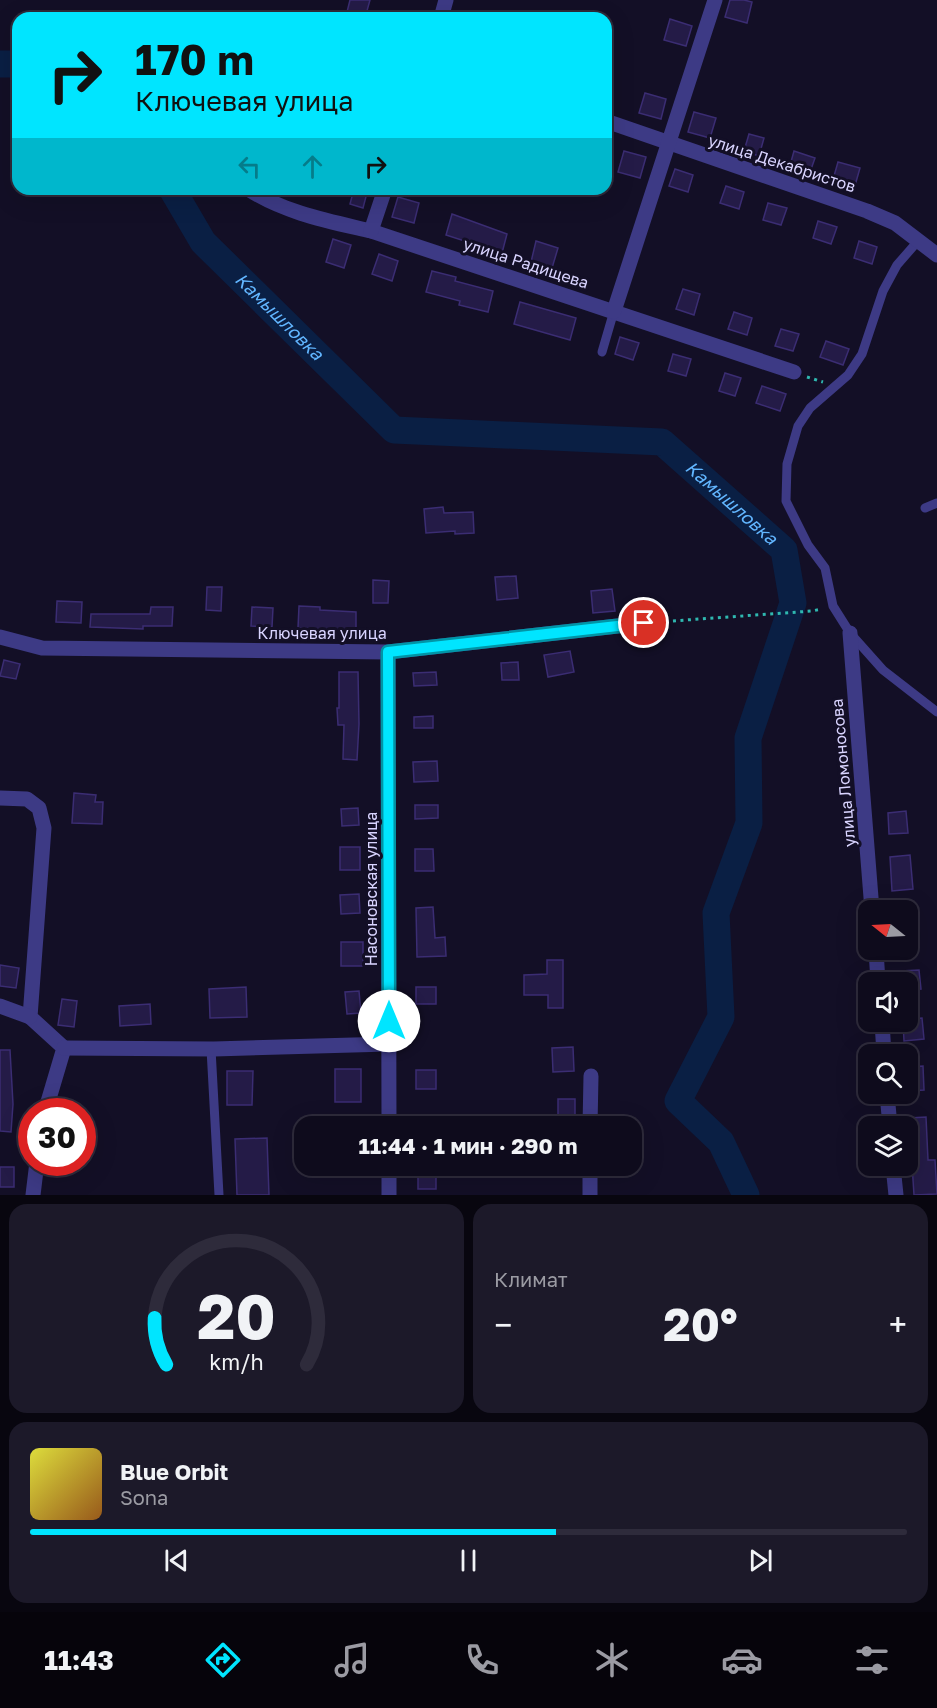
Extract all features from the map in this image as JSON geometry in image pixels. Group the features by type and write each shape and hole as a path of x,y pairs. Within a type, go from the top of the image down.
{"street":[{"path":"614,311 715,0"},
{"name":"улица Декабристов","path":"612,124 867,211 895,224 937,255"},
{"name":"улица Радищева","path":"257,195 309,217 371,231 794,372"},
{"path":"371,231 383,195"},
{"name":"Ключевая улица","path":"0,637 42,648 388,652 644,623"},
{"name":"улица Ломоносова","path":"850,633 872,900"},
{"name":"Насоновская улица","path":"388,652 389,1116"},
{"path":"0,798 27,799 39,808 44,828 30,1017"},
{"path":"0,1006 30,1017 64,1048 211,1049 389,1044"},
{"path":"49,1098 64,1048"},
{"path":"590,1116 591,1076"},
{"path":"33,1195 35,1176"},
{"path":"389,1176 389,1195"},
{"path":"590,1176 590,1195"},
{"path":"894,1176 896,1195"}],"lane":[{"path":"918,241 897,265 883,291 862,354 848,375 810,408 798,426 787,464 786,501 808,545 825,568 832,606 850,633 883,670 937,712"},
{"path":"602,351 614,311"},
{"path":"925,508 937,503"},
{"path":"211,1049 219,1195"}],"path":[{"path":"794,372 835,386"},
{"path":"644,623 812,611"}],"building":[{"path":"350,0 370,0 367,12 347,12"},
{"path":"730,0 752,2 747,23 725,17"},
{"path":"670,19 692,26 686,46 664,40"},
{"path":"645,93 666,99 661,119 639,113"},
{"path":"694,112 716,118 710,138 688,132"},
{"path":"749,134 764,138 759,156 744,151"},
{"path":"624,151 646,157 640,178 618,172"},
{"path":"794,151 815,158 809,175 789,169"},
{"path":"838,162 860,168 854,189 832,183"},
{"path":"675,169 693,175 688,192 669,186"},
{"path":"726,186 744,192 739,209 720,203"},
{"path":"352,195 366,195 363,208 350,204"},
{"path":"398,197 419,203 414,223 392,217"},
{"path":"768,203 787,208 781,225 763,220"},
{"path":"452,214 507,234 502,253 446,235"},
{"path":"818,221 837,227 831,244 813,238"},
{"path":"333,239 351,245 344,268 326,262"},
{"path":"536,241 558,248 552,268 531,262"},
{"path":"859,241 877,247 872,264 854,258"},
{"path":"379,254 398,261 392,281 372,274"},
{"path":"432,271 456,277 455,281 493,291 488,312 459,305 460,301 426,292"},
{"path":"683,289 700,294 694,315 676,309"},
{"path":"520,302 576,318 570,340 514,324"},
{"path":"734,312 752,318 747,335 728,329"},
{"path":"781,329 799,334 793,351 775,346"},
{"path":"620,337 639,343 633,360 615,354"},
{"path":"826,341 849,349 843,365 820,357"},
{"path":"673,354 691,359 686,376 668,371"},
{"path":"725,373 741,378 735,396 719,391"},
{"path":"762,386 786,394 780,411 756,403"},
{"path":"443,507 444,513 473,512 474,533 455,534 455,531 426,533 424,509"},
{"path":"516,576 518,598 497,600 495,577"},
{"path":"373,580 389,581 388,603 373,603"},
{"path":"207,587 222,587 221,611 206,610"},
{"path":"612,589 615,611 593,613 591,591"},
{"path":"57,601 82,602 81,623 56,622"},
{"path":"299,606 356,612 356,630 298,628"},
{"path":"151,607 173,607 172,626 143,626 143,629 90,627 91,614 150,614"},
{"path":"252,607 273,608 272,627 251,626"},
{"path":"570,651 574,672 548,677 544,655"},
{"path":"4,660 20,664 16,679 0,676"},
{"path":"518,662 519,680 502,680 501,663"},
{"path":"339,672 358,672 357,760 343,759 344,725 338,725 337,708 339,708"},
{"path":"436,672 437,685 414,686 413,673"},
{"path":"433,716 433,728 414,728 414,717"},
{"path":"437,761 438,781 414,782 413,762"},
{"path":"74,793 96,795 95,802 103,802 102,824 72,823"},
{"path":"415,805 438,805 438,818 415,819"},
{"path":"358,808 359,825 342,826 341,809"},
{"path":"906,811 908,833 889,834 888,813"},
{"path":"340,847 360,847 360,870 340,870"},
{"path":"415,849 433,849 434,871 415,871"},
{"path":"910,855 913,889 892,891 890,857"},
{"path":"359,894 360,913 341,914 340,895"},
{"path":"433,907 435,938 445,937 446,956 417,957 416,908"},
{"path":"341,942 363,942 363,966 341,966"},
{"path":"547,960 563,960 563,1008 548,1008 548,995 524,995 524,975 547,974"},
{"path":"0,965 19,968 16,988 0,986"},
{"path":"919,970 921,989 918,989 918,972 901,971"},
{"path":"246,987 247,1017 210,1018 209,989"},
{"path":"416,987 436,987 436,1004 416,1004"},
{"path":"359,991 361,1013 347,1014 345,992"},
{"path":"62,999 77,1001 74,1027 58,1025"},
{"path":"150,1004 151,1024 120,1026 119,1006"},
{"path":"918,1018 922,1018 924,1039 904,1041 904,1032 918,1032"},
{"path":"573,1047 574,1071 553,1072 552,1048"},
{"path":"0,1050 10,1050 13,1104 11,1132 0,1131"},
{"path":"918,1066 923,1066 924,1090 918,1090"},
{"path":"335,1069 361,1069 361,1102 335,1102"},
{"path":"416,1070 436,1070 436,1089 416,1089"},
{"path":"227,1071 253,1071 252,1105 227,1105"},
{"path":"558,1099 575,1099 575,1116 558,1116"},
{"path":"918,1117 926,1117 928,1160 935,1160 937,1194 914,1195 913,1176 918,1176"},
{"path":"267,1138 269,1195 237,1195 235,1139"},
{"path":"0,1167 14,1167 14,1187 0,1187"},
{"path":"418,1176 436,1176 436,1189 418,1189"}],"waterway":[{"name":"Камышловка","path":"0,64 12,64"},
{"name":"Камышловка","path":"176,195 203,242 394,430 662,442 784,550 793,603 748,738 749,823 716,913 721,1017 678,1101 721,1142 746,1195"}],"route":[{"path":"389,1021 388,652 644,623"}]}
